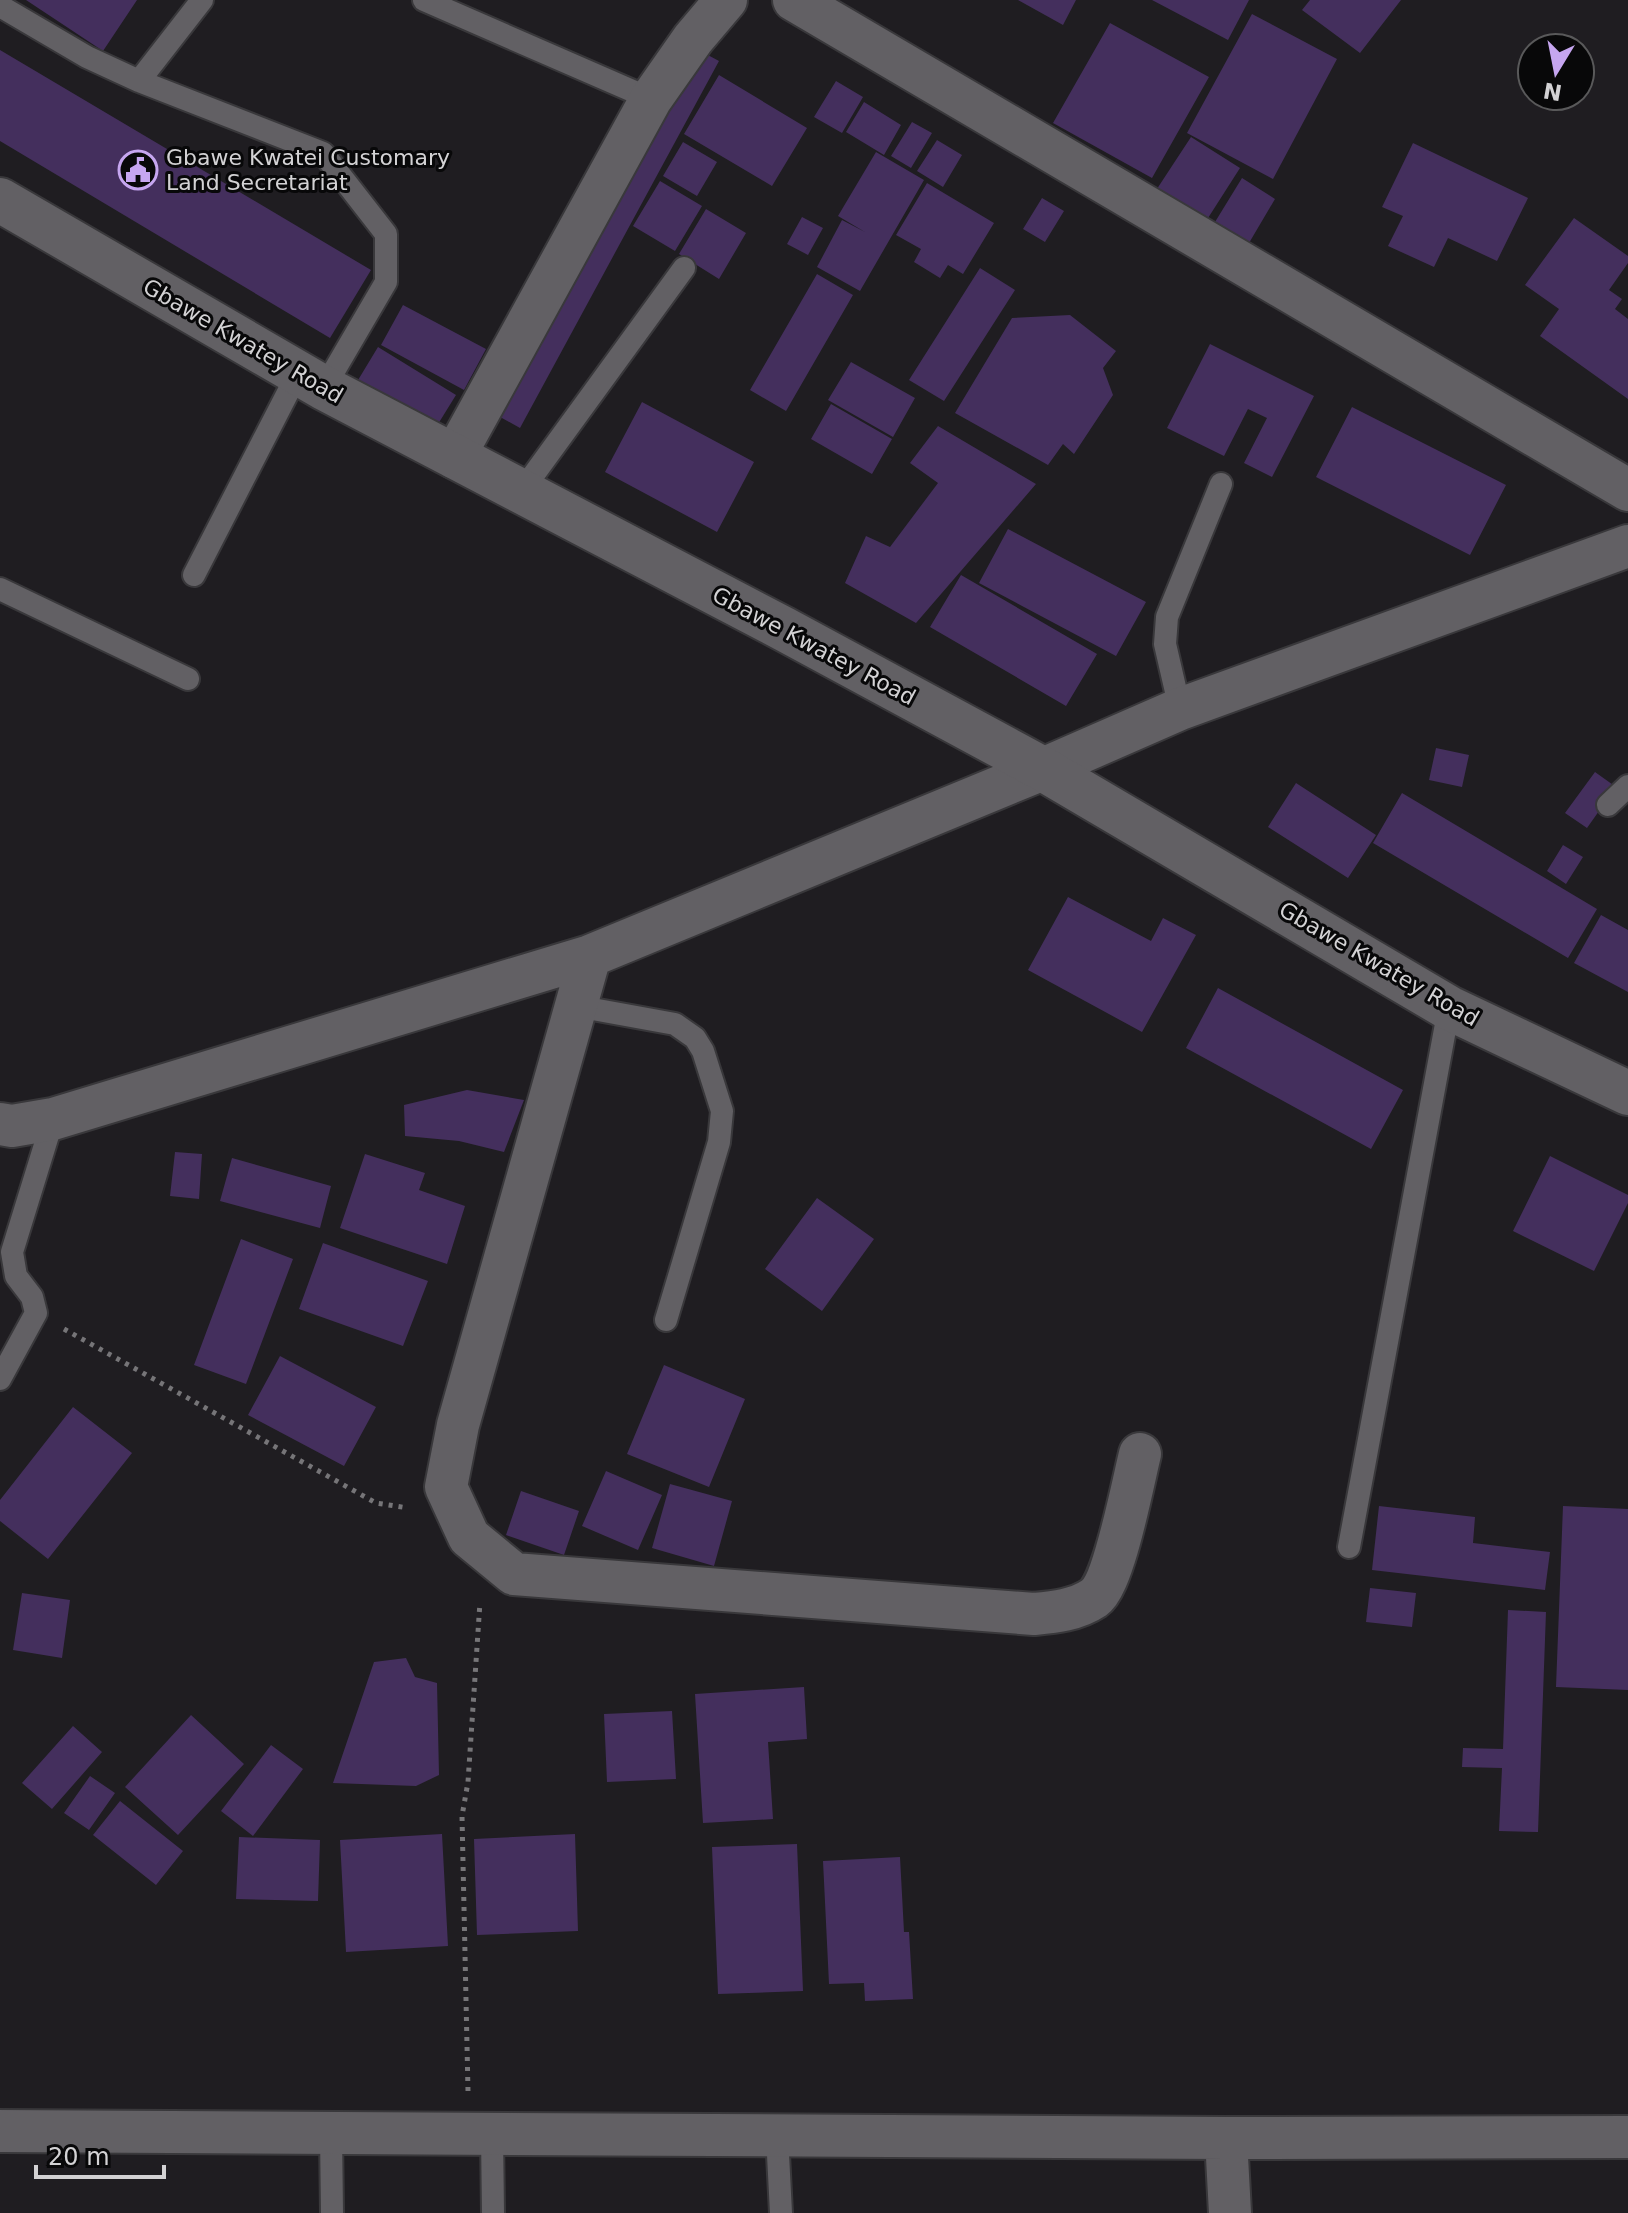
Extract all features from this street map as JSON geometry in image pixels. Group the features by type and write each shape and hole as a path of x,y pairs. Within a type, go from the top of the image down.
{"street":[{"path":"454,457 651,99 693,39 726,0"},
{"path":"794,0 1628,490"},
{"name":"Gbawe Kwatey Road","path":"0,200 311,381 1043,769 1449,1008 1628,1093"},
{"path":"0,1124 12,1126 53,1119 590,956 1043,769 1180,709 1628,546"},
{"path":"590,956 458,1425 446,1487 469,1537 514,1574 1034,1614 1065,1611 1096,1597 1108,1578 1140,1454"},
{"path":"0,2131 1226,2138 1628,2137"},
{"path":"1226,2138 1230,2213"}],"lane":[{"path":"139,81 202,0"},
{"path":"424,0 651,99"},
{"path":"0,6 87,57 139,81 323,153 386,234 386,282 311,381 194,575"},
{"path":"521,492 684,268"},
{"path":"1180,709 1165,644 1167,617 1221,484"},
{"path":"0,589 188,679"},
{"path":"1608,805 1628,786"},
{"path":"576,1006 675,1024 695,1038 703,1051 722,1111 719,1142 666,1320"},
{"path":"1349,1547 1449,1008"},
{"path":"0,1379 36,1313 32,1297 16,1276 12,1252 53,1119"},
{"path":"331,2133 332,2213"},
{"path":"481,2134 493,2213"},
{"path":"777,2135 781,2213"}],"path":[{"path":"36,1313 376,1503 457,1512"},
{"path":"481,2134 462,1816 468,1782 484,1549"}],"building":[{"path":"26,0 137,0 103,51"},
{"path":"1018,0 1076,0 1063,25"},
{"path":"1152,0 1249,0 1228,40"},
{"path":"1310,0 1401,0 1360,53 1302,10"},
{"path":"1252,14 1337,59 1273,179 1187,133"},
{"path":"1110,23 1209,77 1152,178 1053,123"},
{"path":"691,46 719,61 520,428 493,413"},
{"path":"0,50 371,270 330,338 0,141"},
{"path":"719,75 807,128 772,186 684,134"},
{"path":"836,81 863,97 842,133 814,117"},
{"path":"864,102 901,125 884,155 846,132"},
{"path":"912,122 932,133 911,168 891,156"},
{"path":"1191,137 1240,168 1201,229 1151,198"},
{"path":"937,140 962,155 943,187 917,171"},
{"path":"683,142 717,162 697,196 663,176"},
{"path":"1413,143 1528,198 1497,261 1448,238 1434,267 1388,246 1403,216 1382,207"},
{"path":"876,152 924,180 860,291 817,267 842,220 865,232 838,216"},
{"path":"1242,178 1275,199 1249,243 1215,222"},
{"path":"660,181 702,206 675,251 633,226"},
{"path":"927,183 994,223 963,274 948,265 940,278 914,262 921,249 896,235"},
{"path":"1042,198 1064,211 1045,242 1023,229"},
{"path":"706,209 746,233 719,279 679,254"},
{"path":"802,217 823,228 808,255 787,244"},
{"path":"1574,218 1628,256 1628,263 1609,290 1622,299 1615,309 1628,319 1628,399 1540,336 1559,309 1525,285"},
{"path":"980,268 1015,290 944,401 909,380"},
{"path":"817,274 853,295 786,411 750,390"},
{"path":"403,305 486,349 464,390 381,345"},
{"path":"1070,315 1116,351 1103,368 1113,395 1074,454 1063,444 1048,465 955,413 1012,318"},
{"path":"1210,344 1314,396 1272,477 1244,463 1267,418 1248,409 1224,456 1167,428"},
{"path":"378,347 456,395 430,437 352,390"},
{"path":"851,362 915,398 893,437 828,400"},
{"path":"642,402 754,462 717,532 605,472"},
{"path":"831,404 892,439 872,474 811,439"},
{"path":"1352,407 1506,485 1470,555 1316,477"},
{"path":"938,426 1036,484 916,623 845,583 866,536 890,547 938,483 910,463"},
{"path":"1008,529 1146,602 1116,656 979,583"},
{"path":"961,575 1097,654 1066,706 930,627"},
{"path":"1436,748 1469,755 1462,787 1429,780"},
{"path":"1595,772 1616,787 1587,828 1565,813"},
{"path":"1296,783 1376,835 1348,878 1268,827"},
{"path":"1402,793 1597,909 1568,958 1373,843"},
{"path":"1563,845 1583,857 1566,884 1547,871"},
{"path":"1068,897 1151,941 1163,918 1196,935 1142,1032 1028,970"},
{"path":"1601,915 1628,930 1628,992 1574,963"},
{"path":"1218,988 1403,1090 1371,1149 1186,1048"},
{"path":"467,1090 524,1100 504,1152 459,1141 405,1136 404,1105"},
{"path":"175,1152 202,1154 199,1199 170,1196"},
{"path":"365,1154 425,1173 419,1190 465,1206 447,1264 340,1228"},
{"path":"1550,1156 1628,1195 1628,1203 1594,1271 1513,1231"},
{"path":"232,1158 331,1186 320,1228 220,1201"},
{"path":"817,1198 874,1239 822,1311 765,1269"},
{"path":"241,1239 293,1259 246,1384 194,1365"},
{"path":"323,1243 428,1281 403,1346 299,1309"},
{"path":"280,1356 376,1407 344,1466 248,1415"},
{"path":"664,1365 745,1399 709,1487 627,1454"},
{"path":"73,1407 132,1453 48,1559 0,1521 0,1500"},
{"path":"606,1471 662,1495 638,1550 582,1526"},
{"path":"670,1484 732,1501 714,1566 652,1548"},
{"path":"521,1491 579,1511 564,1555 506,1535"},
{"path":"1379,1506 1475,1517 1473,1543 1550,1552 1545,1590 1372,1570"},
{"path":"1563,1506 1628,1509 1628,1690 1556,1687"},
{"path":"1370,1588 1416,1593 1412,1627 1366,1622"},
{"path":"22,1593 70,1600 62,1658 13,1650"},
{"path":"1508,1610 1546,1612 1538,1832 1499,1831 1502,1768 1462,1767 1463,1748 1503,1749"},
{"path":"406,1658 415,1677 437,1683 439,1775 416,1786 333,1783 374,1662"},
{"path":"804,1687 807,1739 768,1742 773,1819 703,1823 695,1694"},
{"path":"672,1711 676,1779 607,1782 604,1714"},
{"path":"191,1715 244,1764 178,1835 125,1787"},
{"path":"73,1726 102,1752 52,1809 22,1783"},
{"path":"271,1745 303,1769 253,1836 221,1811"},
{"path":"90,1776 115,1793 89,1830 64,1813"},
{"path":"120,1801 183,1851 156,1885 93,1835"},
{"path":"442,1834 448,1946 346,1952 340,1840"},
{"path":"575,1834 578,1931 477,1935 474,1839"},
{"path":"239,1837 320,1840 318,1901 236,1899"},
{"path":"797,1844 803,1991 718,1994 712,1847"},
{"path":"900,1857 904,1932 909,1932 913,1999 865,2001 864,1983 829,1984 823,1861"}],"place":[{"name":"Gbawe Kwatei Customary Land Secretariat","path":"138,170"}]}
